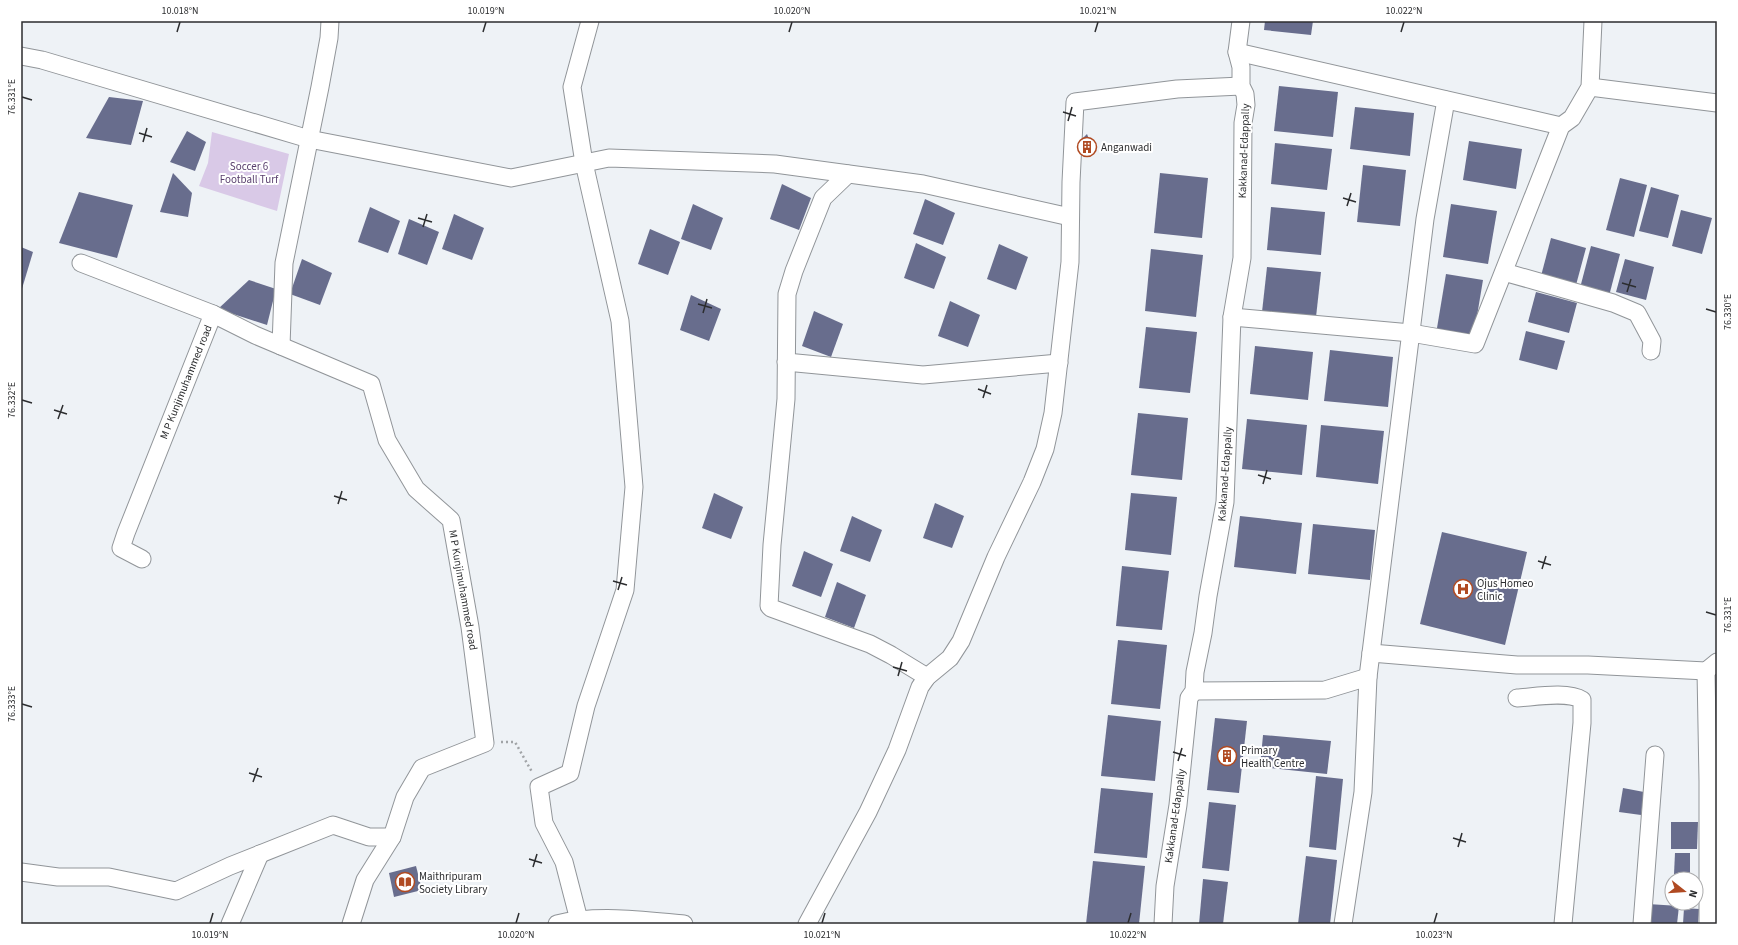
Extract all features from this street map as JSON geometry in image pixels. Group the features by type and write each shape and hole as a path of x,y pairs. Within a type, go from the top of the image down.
{"street":[{"path":"281,346 284,263 329,38 330,21"},
{"path":"579,920 564,862 544,823 539,787 570,773 586,706 625,590 634,487 620,321 584,163 572,87 590,21"},
{"name":"Kakkanad-Edappally","path":"1163,924 1165,886 1178,805 1189,698 1194,691 1195,672 1225,502 1232,317 1242,258 1243,123 1246,105 1245,94 1241,86 1241,67 1237,52 1241,21"},
{"path":"1232,317 1411,333 1475,344 1561,126 1572,118 1590,87 1593,21"},
{"path":"1237,52 1561,126"},
{"path":"21,56 42,60 309,139 511,178 609,158 775,164 923,184 1070,218"},
{"path":"807,924 868,812 897,750 920,686 927,677 950,658 961,641 996,557 1032,482 1045,449 1053,413 1070,262 1070,218 1075,102 1177,89 1241,86"},
{"path":"1590,87 1717,104"},
{"path":"1343,924 1363,792 1368,677 1425,219 1446,100"},
{"path":"848,174 823,198 794,271 788,294 786,399 772,545 769,606 870,644 927,677"},
{"path":"81,263 213,314"},
{"path":"1504,272 1613,303 1637,313 1652,341 1651,351"},
{"name":"M P Kunjimuhammed road","path":"142,559 121,548 213,314 281,346 371,384 387,440 416,489 451,520 470,627 484,743"},
{"path":"786,362 923,375 1059,362"},
{"path":"1371,653 1517,665 1711,667 1708,781 1708,924"},
{"path":"1194,691 1325,690 1368,677"},
{"path":"1517,698 1568,696 1582,700 1582,716 1563,924"},
{"path":"352,924 365,880 392,837 405,797 422,768 484,743"},
{"path":"1642,924 1655,755"},
{"path":"21,872 58,877 109,877 176,891 260,854 333,825 369,837 392,837"},
{"path":"230,924 260,854"},
{"path":"557,924 570,920 630,919 678,924"}],"path":[{"path":"484,743 515,742 539,787"}],"green space":[{"name":"Soccer 6 Football Turf","path":"212,132 289,154 277,211 199,186 208,163"}],"building":[{"path":"1265,21 1313,21 1311,35 1264,30"},
{"path":"1279,86 1338,92 1333,137 1274,131"},
{"path":"109,97 143,101 131,145 86,138"},
{"path":"1355,107 1414,113 1410,156 1350,149"},
{"path":"187,131 206,142 195,171 170,162"},
{"name":"Anganwadi","path":"1087,134 1094,152 1086,155 1080,141"},
{"path":"1469,141 1522,149 1516,189 1463,180"},
{"path":"1275,143 1332,149 1327,190 1271,184"},
{"path":"1363,165 1406,170 1400,226 1357,222"},
{"path":"173,173 192,193 188,217 160,212"},
{"path":"1160,173 1208,178 1202,238 1154,233"},
{"path":"1620,178 1647,185 1634,237 1606,230"},
{"path":"782,184 811,198 799,230 770,219"},
{"path":"1651,187 1679,195 1668,238 1639,231"},
{"path":"79,192 133,205 117,258 59,243"},
{"path":"925,199 955,213 943,245 913,234"},
{"path":"693,204 723,218 711,250 681,239"},
{"path":"1451,204 1497,211 1488,264 1443,257"},
{"path":"370,207 400,221 388,253 358,242"},
{"path":"1271,207 1325,212 1321,255 1267,250"},
{"path":"1681,210 1712,218 1702,254 1672,246"},
{"path":"454,214 484,228 472,260 442,249"},
{"path":"409,219 439,232 427,265 398,254"},
{"path":"650,229 680,242 668,275 638,264"},
{"path":"1551,238 1586,248 1576,285 1541,276"},
{"path":"916,243 946,257 934,289 904,278"},
{"path":"999,244 1028,257 1016,290 987,279"},
{"path":"1591,246 1620,254 1609,296 1580,288"},
{"path":"21,247 33,252 21,292"},
{"path":"1151,249 1203,255 1196,317 1145,311"},
{"path":"302,259 332,273 320,305 290,294"},
{"path":"1625,259 1654,267 1646,300 1616,292"},
{"path":"1267,267 1321,272 1316,317 1262,312"},
{"path":"1446,274 1483,280 1473,340 1436,334"},
{"path":"249,280 276,289 267,325 218,309"},
{"path":"1536,292 1577,303 1569,333 1528,322"},
{"path":"691,295 721,309 709,341 680,330"},
{"path":"950,301 980,315 968,347 938,336"},
{"path":"814,311 843,324 831,357 802,346"},
{"path":"1146,327 1197,332 1190,393 1139,388"},
{"path":"1526,331 1565,341 1557,370 1519,360"},
{"path":"1255,346 1313,352 1308,400 1250,394"},
{"path":"1330,350 1393,357 1388,407 1324,401"},
{"path":"1138,413 1188,418 1182,480 1131,475"},
{"path":"1247,419 1307,425 1302,475 1242,469"},
{"path":"1321,425 1384,431 1378,484 1316,477"},
{"path":"714,493 743,507 731,539 702,528"},
{"path":"1131,493 1177,497 1171,555 1125,550"},
{"path":"935,503 964,516 952,548 923,538"},
{"path":"852,516 882,530 870,562 840,551"},
{"path":"1240,516 1302,523 1296,574 1234,567"},
{"path":"1313,524 1375,530 1370,580 1308,574"},
{"path":"1442,532 1527,552 1505,645 1420,624"},
{"path":"804,551 833,564 821,597 792,586"},
{"path":"1122,566 1169,571 1162,630 1116,626"},
{"path":"837,582 866,595 854,628 825,617"},
{"path":"1118,640 1167,645 1160,709 1111,704"},
{"path":"1108,715 1161,721 1155,781 1101,776"},
{"name":"Primary Health Centre","path":"1215,718 1247,721 1239,793 1207,790"},
{"path":"1263,735 1331,741 1327,774 1260,767"},
{"path":"1316,776 1343,779 1336,850 1309,847"},
{"path":"1101,788 1153,793 1147,858 1094,853"},
{"path":"1623,788 1644,792 1641,815 1619,812"},
{"path":"1209,802 1236,805 1229,871 1202,868"},
{"path":"1671,822 1698,822 1697,849 1671,849"},
{"path":"1675,853 1690,853 1690,871 1674,871"},
{"path":"1306,856 1337,860 1330,924 1298,924"},
{"path":"1093,861 1145,866 1139,924 1086,924"},
{"name":"Maithripuram Society Library","path":"416,866 422,890 394,897 389,873"},
{"path":"1203,879 1228,882 1223,924 1199,924"},
{"path":"1648,904 1664,905 1664,911 1678,911 1677,924 1646,924"},
{"path":"1684,911 1699,911 1698,924 1683,924"}],"place":[{"name":"Anganwadi","path":"1087,147"},
{"name":"Ojus Homeo Clinic","path":"1463,589"},
{"name":"Primary Health Centre","path":"1227,756"},
{"name":"Maithripuram Society Library","path":"405,882"}]}
